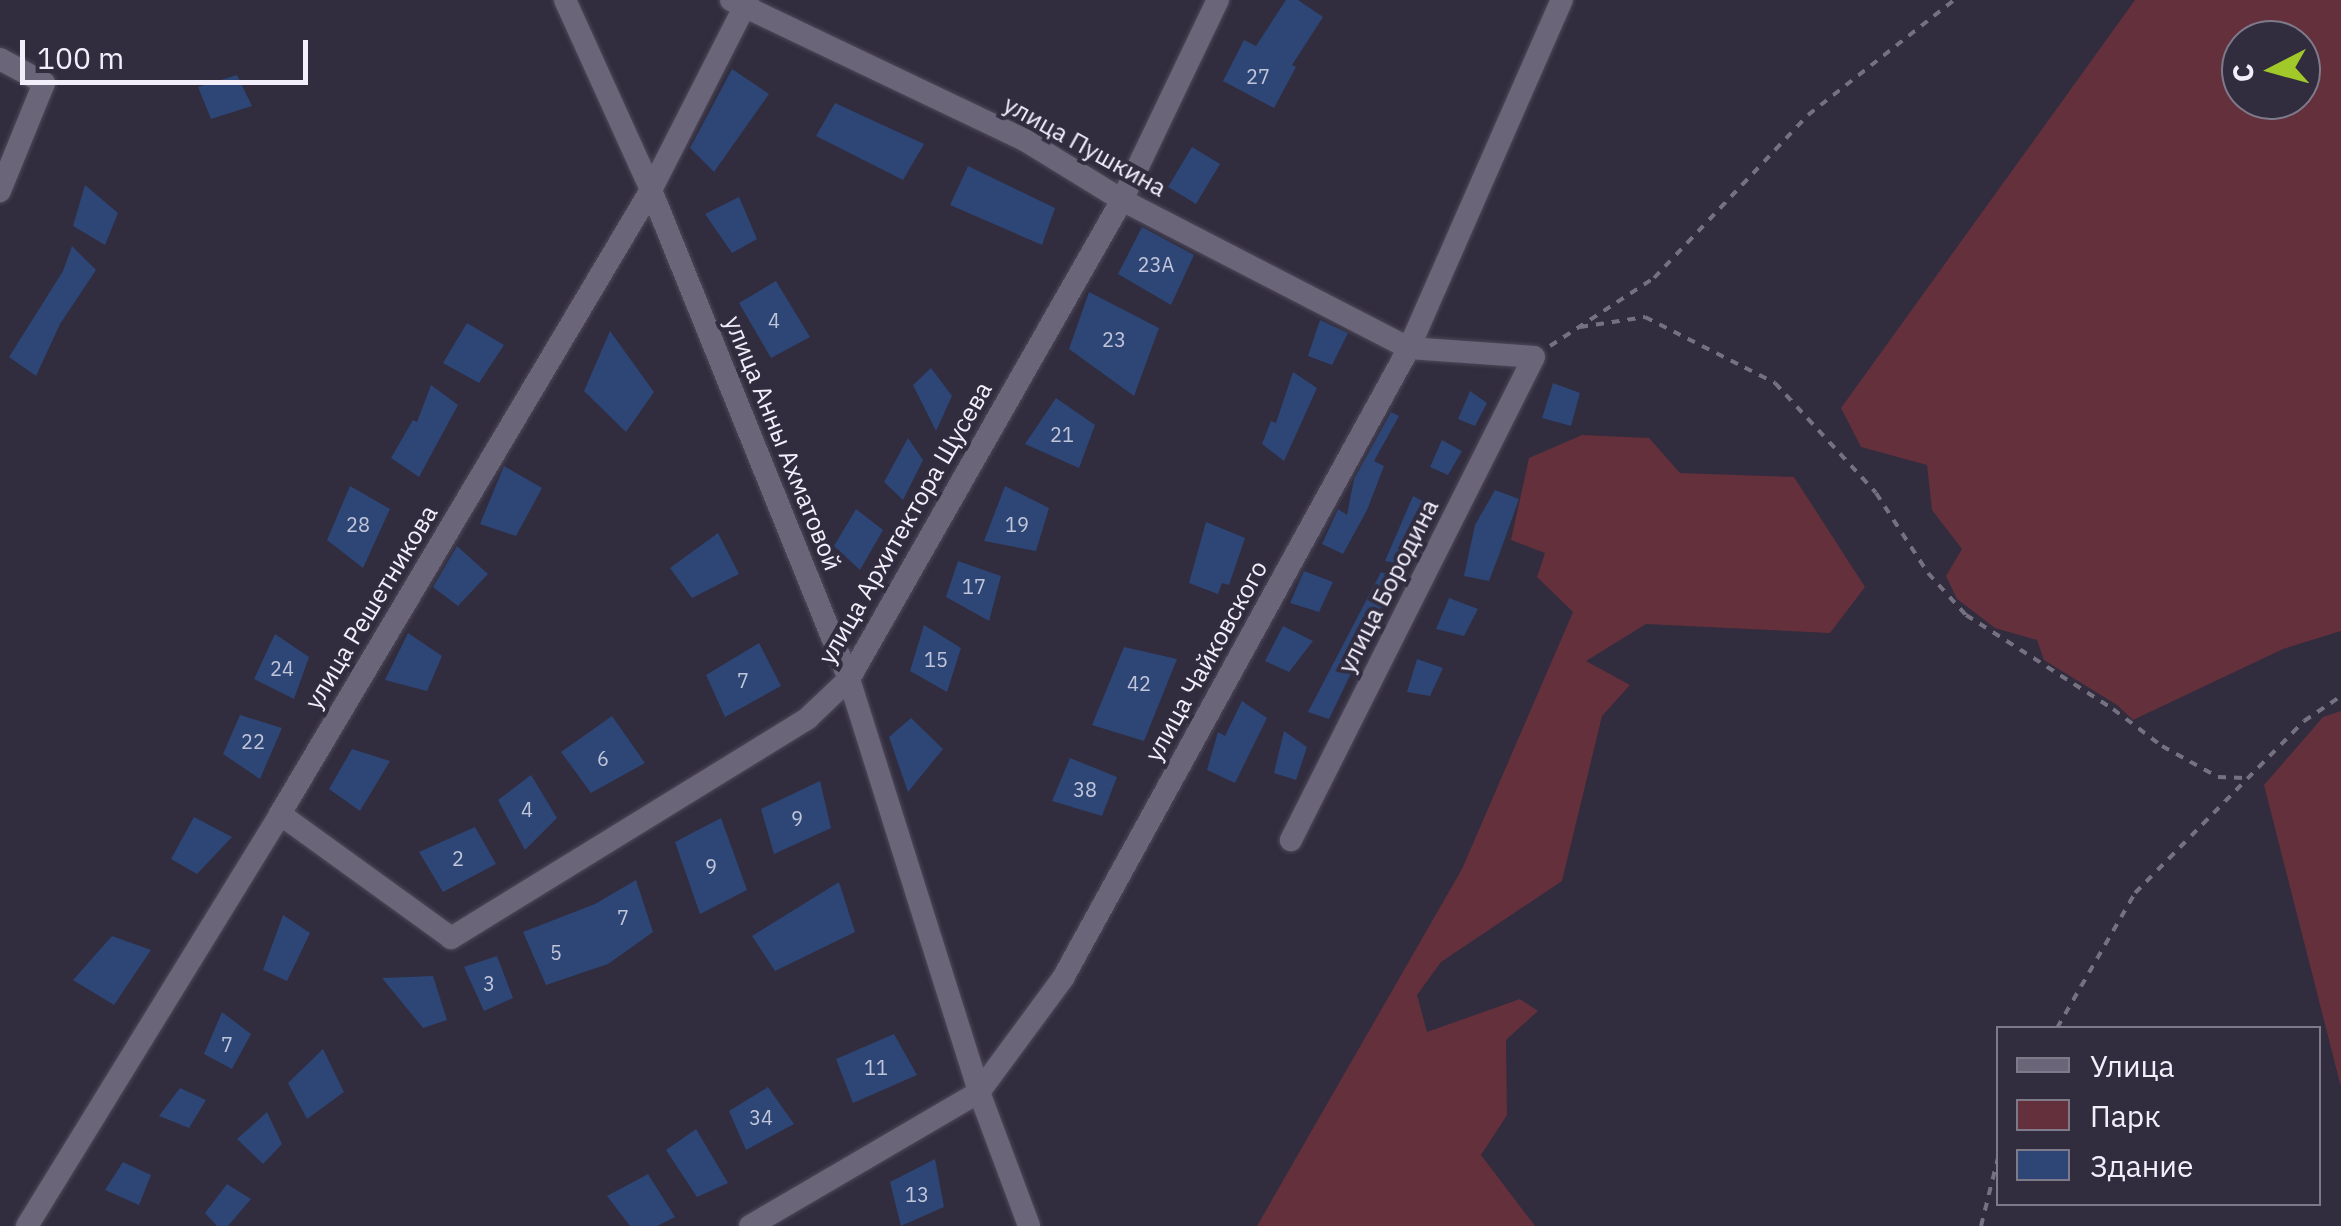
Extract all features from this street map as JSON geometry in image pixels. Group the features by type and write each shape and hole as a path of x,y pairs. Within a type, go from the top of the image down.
{"street":[{"name":"улица Анны Ахматовой","path":"565,0 651,190 850,679 979,1092 1029,1226"},
{"name":"улица Архитектора Щусева","path":"280,814 451,938 808,718 850,679 1122,200 1218,0"},
{"name":"улица Чайковского","path":"750,1226 979,1092 1064,978 1409,348 1562,0"},
{"name":"улица Решетникова","path":"27,1226 280,814 651,190 741,2"},
{"name":"улица Пушкина","path":"741,2 1026,141 1122,200 1409,348"},
{"path":"0,60 44,83 0,191"},
{"path":"1409,348 1534,357"},
{"name":"улица Бородина","path":"1291,840 1534,357"}],"path":[{"path":"1534,357 1654,278 1808,114 1954,0"},
{"path":"1580,327 1645,317 1775,384 1876,493 1928,573 1966,615 2113,709 2162,746 2218,777 2245,778"},
{"path":"2058,1026 2135,892 2304,721 2341,696"},
{"path":"1981,1226 1996,1166"}],"green space":[{"path":"2135,0 2341,0 2341,631 2283,649 2133,720 2117,705 2044,660 2037,640 1995,628 1957,599 1946,576 1962,549 1932,510 1927,465 1861,447 1841,408"},
{"path":"1582,435 1649,438 1680,473 1794,477 1865,587 1830,633 1646,624 1586,661 1630,685 1602,716 1562,881 1441,962 1417,995 1427,1032 1520,999 1538,1011 1506,1040 1507,1115 1481,1155 1535,1226 1257,1226 1462,869 1573,612 1537,577 1545,553 1511,540 1529,458"},
{"path":"2341,711 2341,1087 2264,785 2323,717"}],"building":[{"path":"1286,0 1298,0 1323,17 1292,65 1296,67 1274,108 1223,81 1244,40 1256,46"},
{"path":"732,69 769,94 714,172 690,148"},
{"path":"237,75 252,106 211,119 198,87"},
{"path":"835,103 924,144 903,180 816,136"},
{"path":"1192,147 1220,164 1196,204 1168,187"},
{"path":"968,166 1055,208 1042,245 950,205"},
{"path":"85,185 118,213 105,245 73,226"},
{"path":"739,197 757,239 732,253 705,214"},
{"path":"1142,227 1194,255 1171,305 1118,274"},
{"path":"72,246 96,270 60,324 36,376 9,357 63,271"},
{"path":"776,281 810,337 771,358 739,303"},
{"path":"1089,292 1159,328 1134,396 1069,349"},
{"path":"1320,320 1348,333 1332,365 1308,356"},
{"path":"467,323 504,345 479,383 443,363"},
{"path":"610,331 654,392 626,432 584,391"},
{"path":"931,368 952,396 936,431 913,385"},
{"path":"1293,372 1317,388 1284,461 1262,444 1271,421 1276,423"},
{"path":"1553,383 1580,393 1571,426 1542,418"},
{"path":"431,385 458,405 419,477 391,458 413,420 417,422"},
{"path":"1470,391 1487,403 1475,426 1458,419"},
{"path":"1056,398 1095,425 1079,468 1025,444"},
{"path":"1391,412 1399,416 1374,461 1384,466 1367,510 1343,554 1322,544 1338,509 1347,515 1354,479"},
{"path":"908,438 923,460 903,500 884,482"},
{"path":"1442,440 1462,451 1448,475 1430,467"},
{"path":"504,466 542,488 516,536 480,524"},
{"path":"350,486 390,509 363,568 327,540"},
{"path":"1005,486 1049,508 1036,551 984,541"},
{"path":"1495,490 1519,499 1499,555 1489,581 1464,576 1475,525"},
{"path":"1413,496 1434,507 1407,565 1385,561"},
{"path":"856,509 883,530 860,570 834,546"},
{"path":"1206,522 1245,538 1229,585 1222,583 1218,594 1189,583"},
{"path":"718,533 739,574 692,598 670,568"},
{"path":"457,546 488,574 458,606 433,587"},
{"path":"958,561 1001,576 989,621 946,597"},
{"path":"1304,571 1333,582 1319,612 1290,603"},
{"path":"1381,572 1397,578 1329,719 1308,712"},
{"path":"1449,598 1478,609 1464,636 1436,629"},
{"path":"924,625 961,648 947,692 910,671"},
{"path":"1283,626 1313,641 1289,672 1265,661"},
{"path":"408,633 442,656 427,691 385,680"},
{"path":"275,634 309,657 294,699 254,679"},
{"path":"759,643 781,686 725,717 706,675"},
{"path":"1124,647 1177,659 1144,741 1092,725"},
{"path":"1417,659 1443,668 1430,696 1407,692"},
{"path":"1242,701 1267,718 1235,783 1207,770 1218,732 1225,736"},
{"path":"240,715 282,728 260,779 223,754"},
{"path":"612,716 645,763 591,793 561,752"},
{"path":"911,718 943,749 908,792 889,737"},
{"path":"1284,731 1307,747 1296,780 1274,773"},
{"path":"352,749 390,761 360,811 329,789"},
{"path":"1070,758 1117,777 1102,816 1052,801"},
{"path":"531,775 557,818 525,850 498,800"},
{"path":"820,781 831,828 774,854 761,809"},
{"path":"194,817 232,837 197,874 171,859"},
{"path":"721,818 747,890 700,914 675,842"},
{"path":"475,827 496,864 443,892 419,852"},
{"path":"636,880 653,932 608,964 546,985 523,932 595,904"},
{"path":"839,882 855,932 775,971 752,936"},
{"path":"283,915 310,933 287,981 263,970"},
{"path":"112,936 151,950 114,1005 73,980"},
{"path":"497,956 513,998 484,1011 464,967"},
{"path":"433,976 447,1020 423,1028 382,978"},
{"path":"222,1012 251,1034 232,1069 204,1054"},
{"path":"894,1034 917,1075 853,1103 836,1059"},
{"path":"323,1049 344,1092 307,1119 288,1083"},
{"path":"768,1087 794,1124 746,1150 729,1111"},
{"path":"180,1088 206,1100 189,1128 159,1116"},
{"path":"267,1112 282,1144 263,1164 237,1139"},
{"path":"696,1129 728,1183 697,1197 666,1150"},
{"path":"935,1159 944,1207 901,1226 890,1182"},
{"path":"123,1162 151,1175 139,1205 105,1190"},
{"path":"648,1174 675,1217 657,1226 630,1226 607,1196"},
{"path":"227,1184 251,1199 228,1226 217,1226 205,1213"}]}
